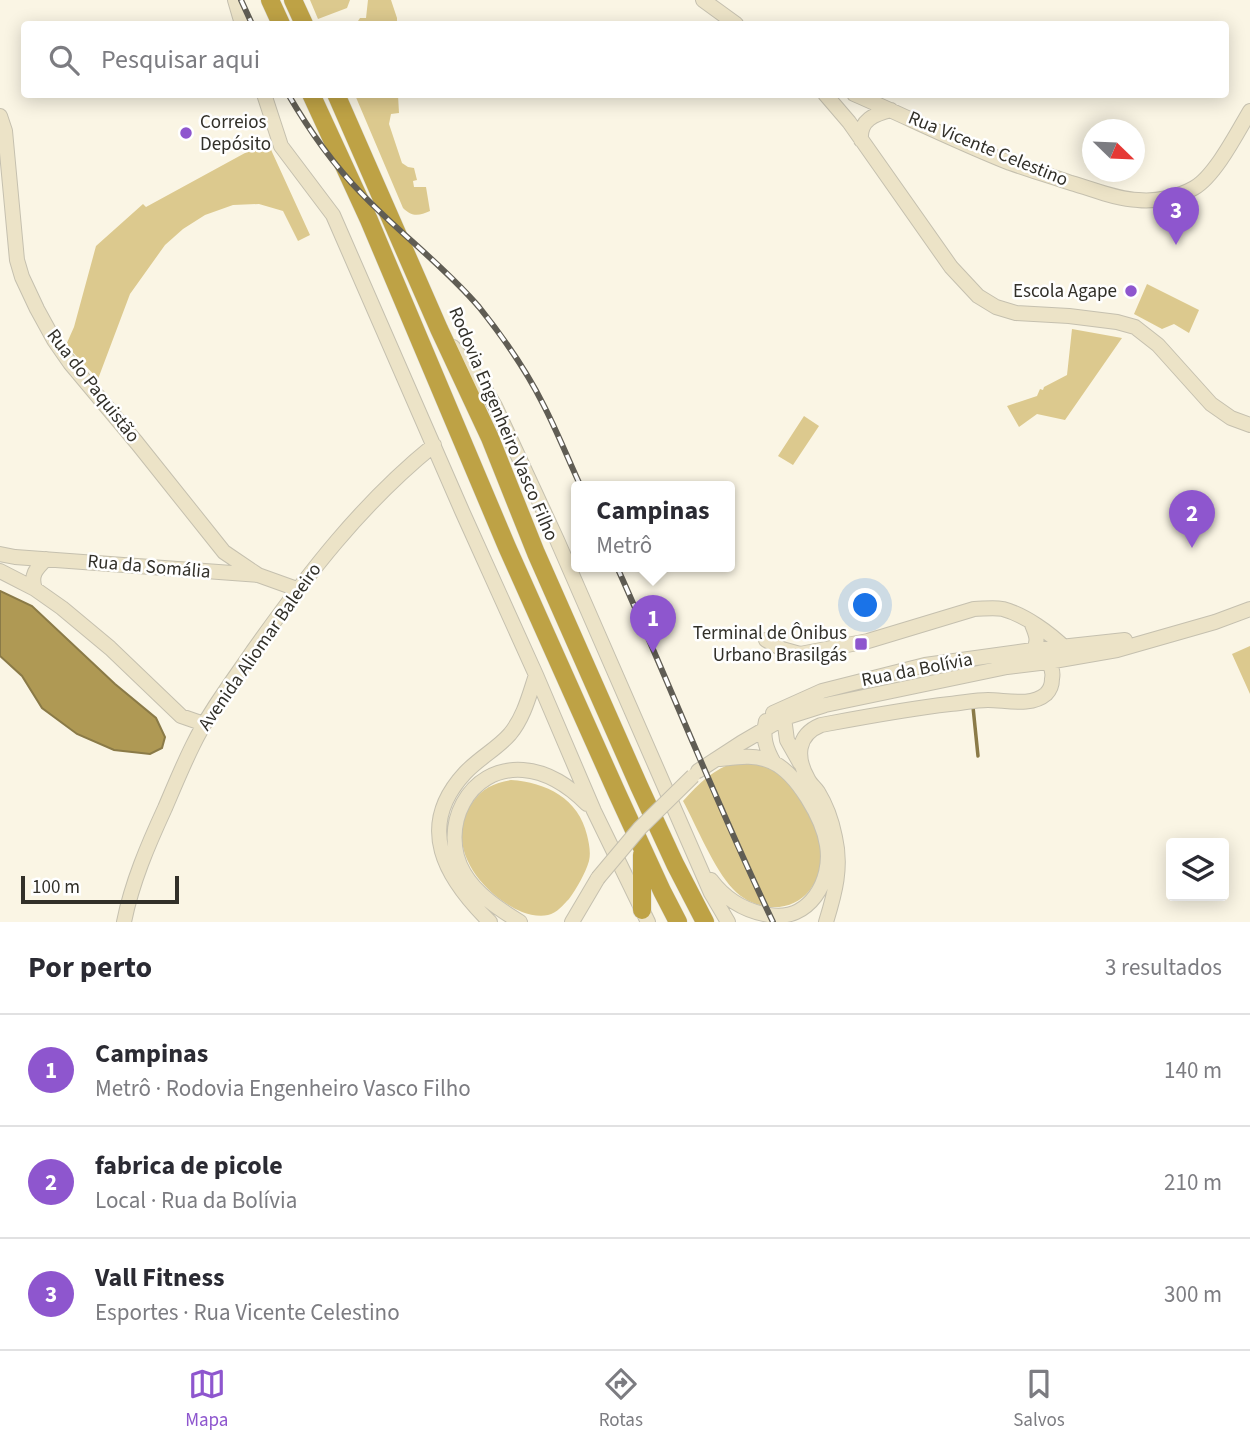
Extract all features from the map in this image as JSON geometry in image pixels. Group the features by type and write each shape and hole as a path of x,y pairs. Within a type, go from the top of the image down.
{"highway":[{"path":"270,0 280,21"},
{"path":"293,0 303,21"},
{"path":"313,98 369,220 507,547 678,922"},
{"name":"Rodovia Engenheiro Vasco Filho","path":"338,98 490,438 536,553 639,786 705,922"},
{"path":"642,848 645,916"}],"main road":[{"path":"235,0 241,21"},
{"path":"703,0 732,21"},
{"path":"265,98 281,146 333,215 594,811 645,916"},
{"path":"828,98 849,122 951,267 978,296 996,307 1016,313 1081,318 1135,327 1158,345 1211,404 1231,418 1250,425"},
{"path":"849,122 861,98"},
{"name":"Rua Vicente Celestino","path":"863,98 1011,163 1112,195 1143,201 1177,195 1202,183 1232,142 1250,111"},
{"path":"862,140 861,135 867,120 891,110"},
{"name":"Rua do Paquistão","path":"0,116 5,131 17,260 22,277 54,340 224,552 258,575"},
{"path":"439,329 482,384 495,406 571,572"},
{"name":"Avenida Aliomar Baleeiro","path":"124,922 128,899 145,851 204,724 297,589 343,532 434,445"},
{"path":"213,573 224,563 224,552"},
{"name":"Rua da Somália","path":"0,554 258,575 297,589"},
{"path":"34,589 34,571 46,559"},
{"path":"0,571 62,608 84,625 181,716 204,724"},
{"path":"571,572 711,892 728,922"},
{"path":"766,640 782,649 800,654 868,641 974,609 987,608 1002,609 1031,622 1069,652"},
{"name":"Rua da Bolívia","path":"571,921 598,878 640,828 696,774 720,746 822,691 925,665 1033,650 1069,652 1161,637 1250,609"},
{"path":"804,771 799,751 805,736 821,725 913,708 984,700 1023,702 1047,693 1053,676 1052,668 1033,650 1037,638 1031,622"},
{"name":"Rua da Bolívia","path":"696,774 766,722 825,705 932,682 1048,662 1069,652"},
{"path":"490,922 464,895 448,871 439,841 439,826 449,795 458,781 499,745 517,724 536,676"},
{"path":"784,718 787,740 808,780 818,792 835,835 838,878 826,922"},
{"path":"766,722 765,743 775,763"},
{"path":"698,862 726,897 736,905 760,914 786,916 797,913 808,905 819,891 828,864 827,846 815,810 788,773 775,763 747,756 717,760"},
{"path":"520,922 486,899 464,874 458,862 453,839 454,828 457,816 472,790 501,773 522,770 537,772 572,789 594,811"}],"shaded area":[{"path":"310,0 350,0 347,8 318,19"},
{"path":"368,0 391,0 397,21 358,21 360,18 366,18"},
{"path":"356,98 398,98 399,113 391,114 389,124 402,163 414,168 417,180 413,181 414,187 426,187 430,211 416,215 403,208"},
{"path":"267,141 310,235 298,241 283,211 259,204 233,205 205,215 183,229 165,245 130,294 98,379 66,345 74,327 96,246 143,204 146,207"},
{"path":"1147,284 1199,310 1189,333 1174,324 1162,329 1134,314"},
{"path":"1072,329 1122,338 1065,420 1037,414 1019,427 1007,406 1037,396 1040,389 1043,390 1067,375"},
{"path":"804,416 819,426 793,465 778,456"},
{"path":"0,591 32,606 115,684 156,718 165,737 162,748 150,754 114,750 77,734 42,708 22,676 0,656"},
{"path":"1250,646 1250,694 1232,654"},
{"path":"743,760 777,770 804,806 818,835 821,861 814,884 797,901 785,906 755,904 733,889 713,859 683,801 710,775"},
{"path":"511,780 537,784 569,802 583,822 587,835 590,858 583,876 569,899 557,911 548,915 522,912 493,894 471,867 464,851 464,819 472,803 489,787"}],"waterway":[{"path":"973,707 978,756"}],"railway":[{"path":"241,0 251,21"},
{"path":"290,98 350,182 465,292 497,330 536,391 578,481"},
{"path":"619,572 732,834 773,922"}],"place":[{"name":"Correios Depósito","path":"186,133"},
{"name":"Vall Fitness","path":"1176,245"},
{"name":"Escola Agape","path":"1131,291"},
{"name":"fabrica de picole","path":"1192,548"},
{"name":"Terminal de Ônibus Urbano Brasilgás","path":"861,644"},
{"name":"Campinas","path":"653,653"}]}
